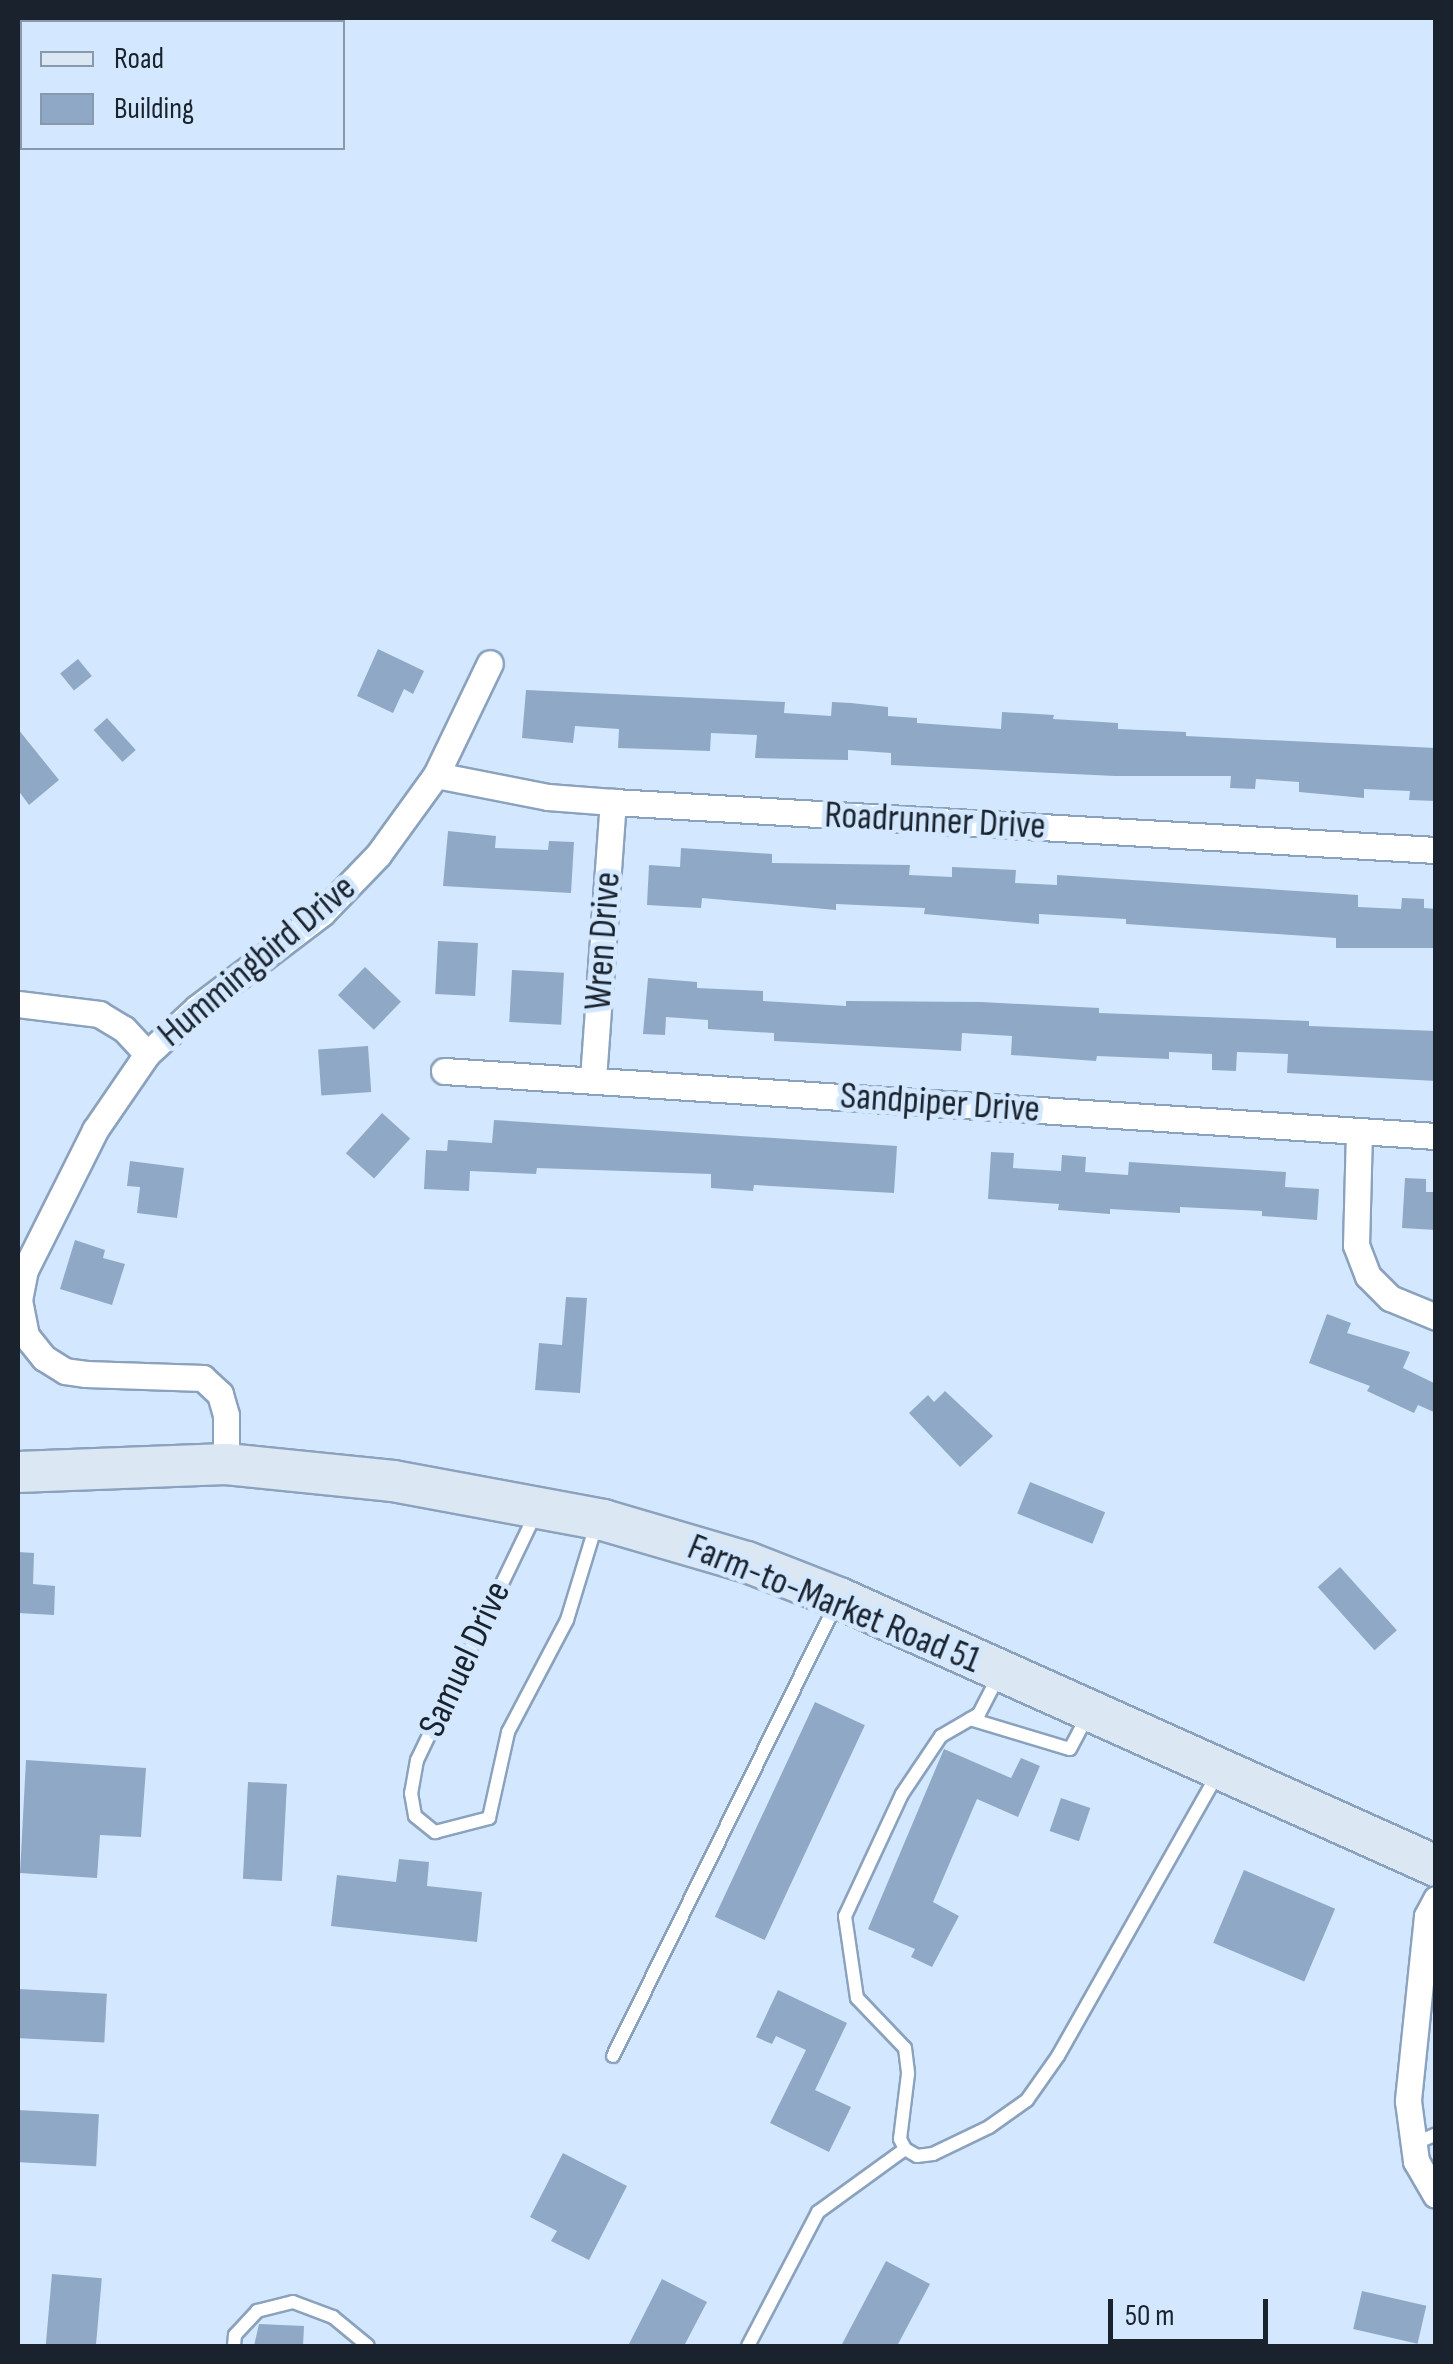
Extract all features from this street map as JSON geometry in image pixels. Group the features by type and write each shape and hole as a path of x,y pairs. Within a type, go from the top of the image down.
{"main road":[{"name":"Farm-to-Market Road 51","path":"18,1472 226,1464 392,1481 598,1519 746,1562 839,1598 1436,1866"}],"street":[{"name":"Hummingbird Drive","path":"226,1464 226,1415 220,1394 203,1378 65,1371 44,1358 26,1336 19,1300 25,1270 94,1130 147,1054 197,1008 322,913 378,856 436,776 490,663"},
{"name":"Roadrunner Drive","path":"436,776 510,791 613,802 1436,850"},
{"name":"Wren Drive","path":"594,1080 613,802"},
{"path":"18,1004 99,1014 124,1029 147,1054"},
{"name":"Sandpiper Drive","path":"444,1071 1436,1136"},
{"path":"1359,1131 1356,1245 1368,1276 1390,1298 1436,1317"},
{"path":"1436,1898 1427,1916 1408,2102 1425,2139 1416,2161 1436,2195"}],"lane":[{"name":"Samuel Drive","path":"538,1508 417,1760 410,1794 415,1816 435,1832 489,1818 508,1732 567,1620 598,1519"},
{"path":"613,2056 839,1598"},
{"path":"1001,1671 978,1714 941,1736 902,1794 845,1916 857,1998 904,2048 908,2074 900,2139 905,2149 917,2156 933,2154 989,2127 1027,2100 1058,2056 1220,1769"},
{"path":"970,1719 1070,1749 1090,1711"},
{"path":"748,2346 818,2212 905,2149"},
{"path":"234,2346 235,2335 257,2312 293,2302 333,2316 368,2346"}],"building":[{"path":"378,649 424,671 413,694 404,689 393,713 357,696"},
{"path":"78,659 92,676 74,691 60,673"},
{"path":"526,690 785,702 784,713 831,716 832,702 851,703 888,707 888,716 917,718 917,723 1001,729 1002,712 1118,723 1118,729 1186,732 1186,736 1436,748 1436,801 1409,800 1410,791 1364,789 1364,798 1299,792 1299,782 1256,779 1255,789 1230,788 1231,776 1115,776 891,765 891,753 848,750 848,760 755,758 757,735 711,733 710,751 618,748 619,729 575,726 573,743 522,738"},
{"path":"107,718 136,750 122,762 94,730"},
{"path":"18,729 59,780 29,805 18,790"},
{"path":"448,831 496,836 495,848 548,850 549,841 574,842 571,893 443,886"},
{"path":"681,848 772,854 772,863 910,865 909,875 952,877 952,867 1016,870 1015,883 1057,885 1057,875 1358,895 1358,907 1401,909 1402,898 1424,899 1424,908 1436,909 1436,948 1336,948 1336,938 1039,914 1039,924 924,914 925,908 836,904 836,910 702,898 701,908 647,905 649,865 680,867"},
{"path":"438,941 478,943 475,996 435,994"},
{"path":"365,967 401,1002 374,1030 338,995"},
{"path":"512,970 564,973 561,1025 509,1022"},
{"path":"648,978 697,982 697,988 763,991 763,1001 846,1006 846,1001 981,1002 1099,1008 1099,1013 1309,1021 1309,1026 1436,1031 1436,1081 1287,1073 1288,1054 1237,1052 1236,1071 1212,1070 1212,1054 1169,1052 1169,1059 1097,1056 1096,1061 1011,1055 1012,1036 962,1033 961,1051 774,1041 774,1033 708,1029 708,1020 666,1017 665,1035 643,1034"},
{"path":"368,1046 371,1092 321,1095 318,1049"},
{"path":"382,1113 410,1138 374,1179 346,1153"},
{"path":"494,1120 897,1146 894,1193 754,1185 753,1191 711,1188 711,1174 537,1168 536,1174 470,1171 469,1191 424,1189 426,1150 447,1151 448,1140 492,1143"},
{"path":"991,1152 1014,1153 1013,1168 1061,1171 1062,1155 1086,1157 1085,1172 1128,1175 1129,1162 1286,1172 1285,1187 1319,1189 1317,1220 1262,1216 1262,1211 1180,1207 1180,1213 1110,1209 1110,1214 1058,1210 1059,1204 988,1199"},
{"path":"130,1161 184,1168 177,1218 137,1213 140,1187 127,1186"},
{"path":"1405,1178 1426,1179 1426,1192 1436,1192 1436,1230 1402,1228"},
{"path":"75,1240 105,1250 103,1258 125,1264 112,1305 60,1289"},
{"path":"566,1297 587,1298 580,1393 535,1390 539,1343 562,1345"},
{"path":"1327,1314 1351,1323 1347,1333 1410,1352 1403,1368 1436,1384 1436,1413 1418,1405 1414,1413 1367,1391 1370,1386 1309,1363"},
{"path":"945,1391 993,1436 960,1467 909,1413 928,1395 934,1402"},
{"path":"1030,1482 1105,1512 1092,1544 1017,1514"},
{"path":"18,1552 34,1553 33,1584 55,1586 54,1615 18,1613"},
{"path":"1340,1567 1397,1630 1375,1650 1318,1587"},
{"path":"815,1702 865,1725 765,1940 715,1917"},
{"path":"944,1749 1011,1778 1021,1758 1040,1766 1018,1817 977,1799 933,1902 959,1916 932,1967 911,1957 915,1949 868,1929"},
{"path":"26,1760 146,1768 141,1837 100,1835 97,1878 20,1873"},
{"path":"248,1782 287,1784 282,1881 243,1879"},
{"path":"1061,1798 1090,1808 1079,1841 1050,1831"},
{"path":"399,1859 429,1862 427,1886 482,1892 477,1942 331,1926 337,1875 396,1882"},
{"path":"1244,1870 1335,1909 1304,1981 1213,1943"},
{"path":"18,1989 107,1994 104,2043 18,2038"},
{"path":"778,1990 847,2023 815,2090 851,2107 829,2152 770,2123 806,2050 776,2036 772,2044 756,2037"},
{"path":"18,2110 99,2114 96,2166 18,2162"},
{"path":"563,2153 627,2186 589,2260 551,2241 557,2231 530,2217"},
{"path":"886,2261 930,2284 897,2346 841,2346"},
{"path":"52,2274 102,2278 96,2346 46,2346"},
{"path":"662,2279 707,2302 684,2346 628,2346"},
{"path":"1362,2291 1426,2306 1418,2344 1353,2329"},
{"path":"259,2324 304,2326 303,2346 254,2346"}]}
